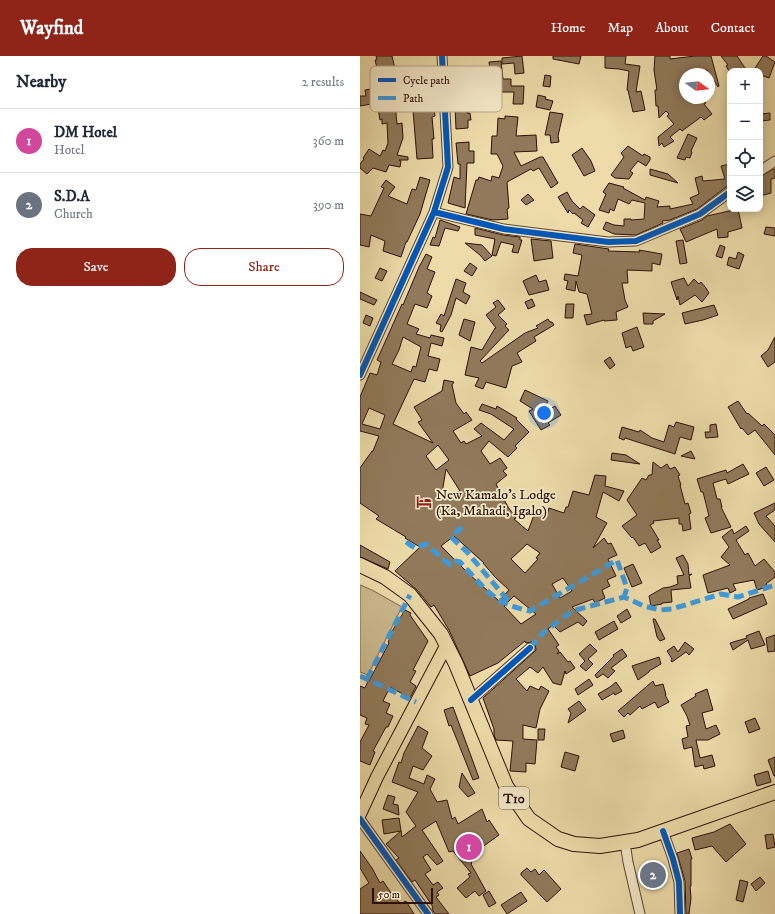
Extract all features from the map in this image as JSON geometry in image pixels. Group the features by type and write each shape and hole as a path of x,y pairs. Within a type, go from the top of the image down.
{"highway":[{"name":"T10","path":"360,565 385,577 410,595 441,634 456,664 506,786 529,819 558,839 574,844 600,846 625,843 775,792"}],"main road":[{"path":"360,814 377,777 446,646"}],"street":[{"path":"442,56 443,66"},
{"path":"360,375 434,212 448,167 445,112"},
{"path":"763,169 775,161"},
{"path":"434,212 504,229 608,242 636,241 700,214 727,194"},
{"path":"471,700 530,648"},
{"path":"360,819 428,914"},
{"path":"663,831 679,882 680,914"},
{"path":"625,843 640,914"}],"shaded area":[{"path":"360,585 402,607 368,675 360,672"}],"building":[{"path":"376,56 392,56 394,66 377,66 375,60 377,60"},
{"path":"522,56 524,73 515,74 514,63 502,64 502,58"},
{"path":"553,56 581,56 579,64 553,59"},
{"path":"605,56 626,56 625,64 640,66 636,92 641,91 645,110 633,112 627,90 629,71 605,68"},
{"path":"655,56 670,56 670,59 711,56 714,68 679,68 679,104 704,104 712,114 704,120 701,117 682,131 680,129 670,137 674,141 664,147 662,143 659,146 658,137 674,124 667,116 669,114 666,111 659,118 658,106 656,106 655,90 657,90 654,70"},
{"path":"721,56 737,56 745,68 727,68 726,66 728,65"},
{"path":"763,56 766,56 775,62 769,78 763,76 763,68 755,68"},
{"path":"501,61 502,66 489,66 489,62"},
{"path":"502,70 503,79 511,79 511,86 524,86 523,104 513,104 514,92 502,92"},
{"path":"715,71 719,86 718,87 715,82"},
{"path":"545,75 551,76 550,87 543,86"},
{"path":"370,89 370,104 360,106 360,96 366,96 365,90"},
{"path":"538,95 553,101 550,110 536,107"},
{"path":"379,112 396,112 397,124 402,123 403,138 397,155 408,157 408,160 399,160 401,161 400,167 389,165 386,172 373,168 367,174 360,168 360,164 369,149 380,156 383,150 385,151 388,143 387,123 382,124 382,119 380,120"},
{"path":"413,112 434,112 435,116 432,117 434,139 432,139 433,158 417,159"},
{"path":"455,112 470,113 471,120 468,120 468,128 456,129"},
{"path":"550,112 563,114 558,136 559,142 551,143 550,135 545,135"},
{"path":"770,113 770,120 763,121 763,114"},
{"path":"505,116 518,117 516,136 536,135 537,151 514,152 521,166 543,157 558,183 551,188 539,168 533,171 531,169 507,182 509,208 507,209 508,219 493,220 466,214 476,180 478,180 479,177 491,181 492,176 499,178 503,166 497,154 491,154 492,136 497,136 498,118 505,119"},
{"path":"688,134 697,138 691,151 690,158 686,157 685,160 677,158"},
{"path":"469,142 469,151 474,151 474,163 467,163 465,208 448,203 454,177 460,179 460,164 458,164 456,143"},
{"path":"628,146 643,156 644,154 650,157 650,160 646,166 638,161 630,171 633,173 629,179 615,178 611,175 624,157 621,153"},
{"path":"582,148 591,161 595,171 584,176 572,155"},
{"path":"727,165 727,187 697,209 670,220 662,221 663,223 636,235 614,234 603,229 606,222 624,226 624,219 644,219 645,203 632,200 629,204 618,199 614,211 610,209 609,213 599,210 606,194 603,192 609,183 624,187 623,188 645,200 646,197 659,201 657,207 670,206 670,209 693,204 690,198 699,194 695,178 702,176 703,181 725,179 721,166"},
{"path":"650,169 668,174 678,183 650,175"},
{"path":"775,169 775,178 771,179 771,193 763,195 763,176"},
{"path":"420,177 430,180 420,214 406,242 401,257 383,251 385,241 371,235 369,247 360,245 360,214 371,216 384,188 381,187 386,180 395,187 388,196 407,204 412,189 416,190"},
{"path":"567,192 572,201 580,209 583,206 595,215 588,227 581,223 583,220 574,213 573,214 569,210 568,213 558,197"},
{"path":"528,194 534,200 526,205 521,200"},
{"path":"727,211 739,212 742,228 728,232 728,237 718,238 717,229 686,242 680,229 702,220 707,216"},
{"path":"440,220 460,227 458,231 445,228 439,246 430,245 433,237 435,238"},
{"path":"766,227 775,228 775,236 764,234"},
{"path":"475,228 503,235 520,237 520,240 522,240 518,253 512,252 514,245 501,242 496,256 492,255 495,239 475,235"},
{"path":"531,239 551,241 553,258 534,261"},
{"path":"683,240 687,263 680,264 676,241"},
{"path":"465,243 482,245 492,256 485,261"},
{"path":"575,244 609,249 608,251 640,252 639,250 662,254 660,265 652,263 652,271 627,270 628,283 622,283 625,300 628,307 616,312 617,320 604,320 587,325 584,315 592,314 587,294 579,292 576,281 575,291 566,289 568,281 564,280 565,274 578,276 582,255 573,253"},
{"path":"720,245 725,247 722,258 716,256"},
{"path":"738,252 744,255 739,269 727,265 729,257 736,259"},
{"path":"426,254 432,257 427,269 435,272 427,293 432,296 427,308 415,304 407,324 419,329 416,334 430,338 431,335 444,338 442,346 431,343 428,356 440,359 437,371 429,369 425,382 414,379 393,424 433,443 418,422 422,420 414,407 442,391 444,380 454,382 452,385 456,403 464,414 466,412 472,420 453,431 461,443 464,441 466,444 482,436 474,429 481,423 504,440 514,429 491,414 479,410 482,404 496,409 497,406 517,418 516,419 529,432 515,446 517,448 508,457 489,441 481,451 490,464 500,458 507,468 503,471 507,475 496,484 508,507 516,518 514,519 528,531 534,515 536,515 537,512 547,515 549,508 564,513 566,507 568,507 573,491 589,495 595,475 606,476 605,486 624,491 619,501 603,492 596,517 607,523 593,548 604,538 608,544 611,543 617,555 608,559 616,576 607,580 610,586 602,590 605,598 595,603 593,599 572,607 587,621 583,626 578,622 560,632 553,625 548,629 559,645 556,647 559,651 557,654 560,652 575,668 566,674 565,671 561,685 553,683 543,667 538,673 530,667 516,679 527,691 530,686 539,690 541,686 549,691 540,709 536,728 523,725 523,739 537,740 535,764 526,763 526,772 510,771 513,741 496,740 494,729 483,698 536,650 535,644 532,642 526,643 525,641 498,663 470,676 449,630 434,605 431,607 417,590 395,571 420,547 376,519 379,516 360,503 360,468 373,451 379,436 360,431 360,397 370,373 377,375 381,362 377,360","holes":["403,337 421,347 416,367 413,366 411,372 392,364 399,350","369,408 385,415 380,429 362,424","438,445 449,460 436,470 426,456","446,469 460,491 441,499","454,536 484,563 495,577 509,590 499,601 441,546","527,544 540,553 536,558 538,559 525,573 511,559","563,578 572,591 560,598 552,584","514,596 536,614 521,624 504,606"]},
{"path":"470,263 477,268 472,276 464,271"},
{"path":"380,268 387,271 382,281 375,278"},
{"path":"536,275 539,282 546,280 549,290 529,295 523,281"},
{"path":"684,278 688,286 694,279 699,284 701,282 706,288 709,293 702,302 695,295 680,305 678,296 677,300 671,282"},
{"path":"456,279 466,283 463,292 470,296 466,304 456,298 451,315 442,332 440,331 441,325 436,323 441,314 444,316"},
{"path":"360,292 377,300 374,305 360,299"},
{"path":"532,299 535,306 528,309 525,302"},
{"path":"498,300 505,309 498,315 507,324 505,326 509,330 480,361 482,363 525,333 538,328 536,326 548,319 554,325 534,337 536,341 517,353 522,362 512,366 506,388 486,382 483,389 475,386 479,378 465,375 471,347 482,350 496,328 486,315 496,307 493,303"},
{"path":"566,304 574,304 573,318 565,318"},
{"path":"714,305 718,315 685,324 682,313"},
{"path":"643,313 665,314 653,321 653,324 644,324"},
{"path":"366,315 373,318 370,326 363,323"},
{"path":"464,319 475,322 470,341 459,335"},
{"path":"637,327 644,347 633,351 631,346 626,348 622,333"},
{"path":"775,337 775,362 768,367 761,356 768,350"},
{"path":"610,357 615,365 610,369 604,361"},
{"path":"525,390 548,401 542,414 555,406 561,415 548,423 550,425 541,430 529,411 533,409 520,401"},
{"path":"738,401 747,414 748,413 762,426 764,424 775,435 775,455 755,430 748,435 742,428 741,429 728,407"},
{"path":"676,422 694,427 691,440 680,437 675,454 625,438 624,440 619,438 622,427 639,432 640,430 652,438 664,442 669,425 674,427"},
{"path":"716,424 718,437 706,438 705,432 710,432 710,425"},
{"path":"691,451 695,459 681,456"},
{"path":"612,453 626,455 640,464 611,460"},
{"path":"653,462 661,468 667,464 670,469 675,467 680,475 678,476 685,504 688,503 691,513 689,514 691,529 683,531 682,524 679,524 679,518 653,521 654,523 650,525 659,540 657,540 661,547 651,553 645,543 639,546 633,537 632,538 622,526 637,515 627,500 642,478 646,480 649,475 652,475"},
{"path":"743,464 749,474 728,484 726,479 713,483 717,499 720,499 721,507 731,527 711,533 705,518 709,516 703,492 701,492 697,479 726,470 727,473"},
{"path":"766,467 774,480 764,486 756,473"},
{"path":"775,503 775,510 766,516 775,526 775,542 759,524 754,513"},
{"path":"746,526 749,531 736,540 745,555 748,553 755,566 764,559 775,572 775,577 766,584 767,587 757,590 754,580 733,584 736,590 730,593 728,588 708,593 703,575 730,565 721,557 729,547 722,537 732,529 734,534"},
{"path":"360,545 390,562 388,569 360,557"},
{"path":"683,555 688,564 689,575 692,574 689,576 691,588 671,590 672,602 651,606 649,596 663,588 678,584 677,576 684,575 676,558"},
{"path":"633,564 642,583 632,587 624,568"},
{"path":"763,594 767,604 733,619 728,609 749,598"},
{"path":"627,609 631,617 621,623 617,616"},
{"path":"405,610 411,613 410,615 428,641 413,670 416,671 410,682 416,686 410,698 390,687 383,701 390,704 386,713 393,716 373,751 375,752 370,765 360,761 360,742 369,725 365,724 367,718 360,715 360,686 365,688 389,643 391,633"},
{"path":"653,619 655,619 665,639 660,641 657,637"},
{"path":"614,621 618,629 599,640 595,632"},
{"path":"759,631 765,645 751,649 748,640 733,650 730,643 747,638 746,636"},
{"path":"775,635 775,651 768,652 766,638"},
{"path":"685,642 694,649 689,655 686,652 672,662 672,659 667,651 674,646 678,652"},
{"path":"590,644 597,651 588,659 593,664 586,671 580,666 585,661 579,654"},
{"path":"622,649 627,656 611,668 615,671 608,678 603,674 597,678 595,675 614,656 613,655"},
{"path":"659,657 661,664 638,680 632,666"},
{"path":"589,679 593,685 578,695 575,689"},
{"path":"653,681 655,686 663,684 665,695 669,702 658,708 655,702 642,709 640,706 630,715 628,713 624,717 618,711"},
{"path":"616,682 622,691 615,695 614,693 602,700 598,694"},
{"path":"707,689 713,710 702,713 706,729 716,725 720,734 708,740 696,740 700,758 712,755 715,766 704,769 703,765 695,767 692,747 684,749 682,739 688,737 686,726 690,725 681,705 696,696 695,694"},
{"path":"579,701 586,710 568,723 571,713 568,709"},
{"path":"453,707 479,778 473,780 451,725 449,726 444,710"},
{"path":"755,718 760,729 749,733 745,722"},
{"path":"418,726 428,732 422,748 432,756 423,770 413,766 409,778 424,784 427,775 435,779 430,789 437,802 447,800 452,819 455,817 458,824 482,809 487,822 489,820 499,835 481,848 476,838 459,847 472,863 471,864 486,891 479,896 475,891 466,898 457,888 470,877 468,874 471,873 453,851 449,852 436,821 422,830 443,861 437,865 427,854 423,857 431,870 425,874 433,885 438,882 443,888 437,892 439,895 436,897 449,914 435,914 432,909 433,907 415,880 412,882 396,860 399,858 386,844 401,831 384,834 382,820 399,818 402,837 416,826 406,812 418,792 392,782 399,762 401,763 404,753"},
{"path":"538,729 545,729 544,740 538,740"},
{"path":"623,730 625,738 613,742 610,734"},
{"path":"565,752 579,756 575,771 561,767"},
{"path":"775,757 775,776 774,776 768,760"},
{"path":"768,771 771,782 757,786 754,775"},
{"path":"462,773 475,793 468,797 459,787"},
{"path":"388,795 395,797 393,804 398,805 399,815 383,809"},
{"path":"730,824 746,844 726,862 712,846 695,850 692,838 714,832"},
{"path":"773,834 775,847 767,849 765,835"},
{"path":"689,849 692,859 690,886 691,898 689,914 686,914 685,881 677,853"},
{"path":"360,851 380,883 383,881 400,904 406,901 414,914 360,914 360,889 369,883 360,868"},
{"path":"527,868 531,872 535,869 539,875 544,870 561,889 547,902 521,875 521,873"},
{"path":"760,877 765,883 756,891 751,884"},
{"path":"740,880 748,882 743,902 736,900"},
{"path":"489,891 496,903 489,907 483,895"},
{"path":"521,892 527,901 507,914 501,905"}],"marked path":[{"path":"462,527 451,537 467,552 511,604"},
{"path":"406,542 415,548 426,544 450,565 456,561 460,562 484,588 495,597 508,604 530,611 617,560 627,588 624,597"},
{"path":"530,648 543,633 572,611 624,597 644,606 660,610 672,609 721,594 738,597 775,585"},
{"path":"367,679 410,595"},
{"path":"360,676 416,702"}],"cycle path":[{"path":"442,56 443,66"},
{"path":"360,375 434,212 448,167 445,112"},
{"path":"434,212 504,229 608,242 636,241 700,214 727,194"},
{"path":"471,700 530,648"},
{"path":"360,819 428,914"},
{"path":"663,831 679,882 680,914"}],"place":[{"name":"New Kamalo's Lodge (Ka, Mahadi, Igalo)","path":"424,502"},
{"name":"DM Hotel","path":"469,847"},
{"name":"S.D.A","path":"653,875"}]}
